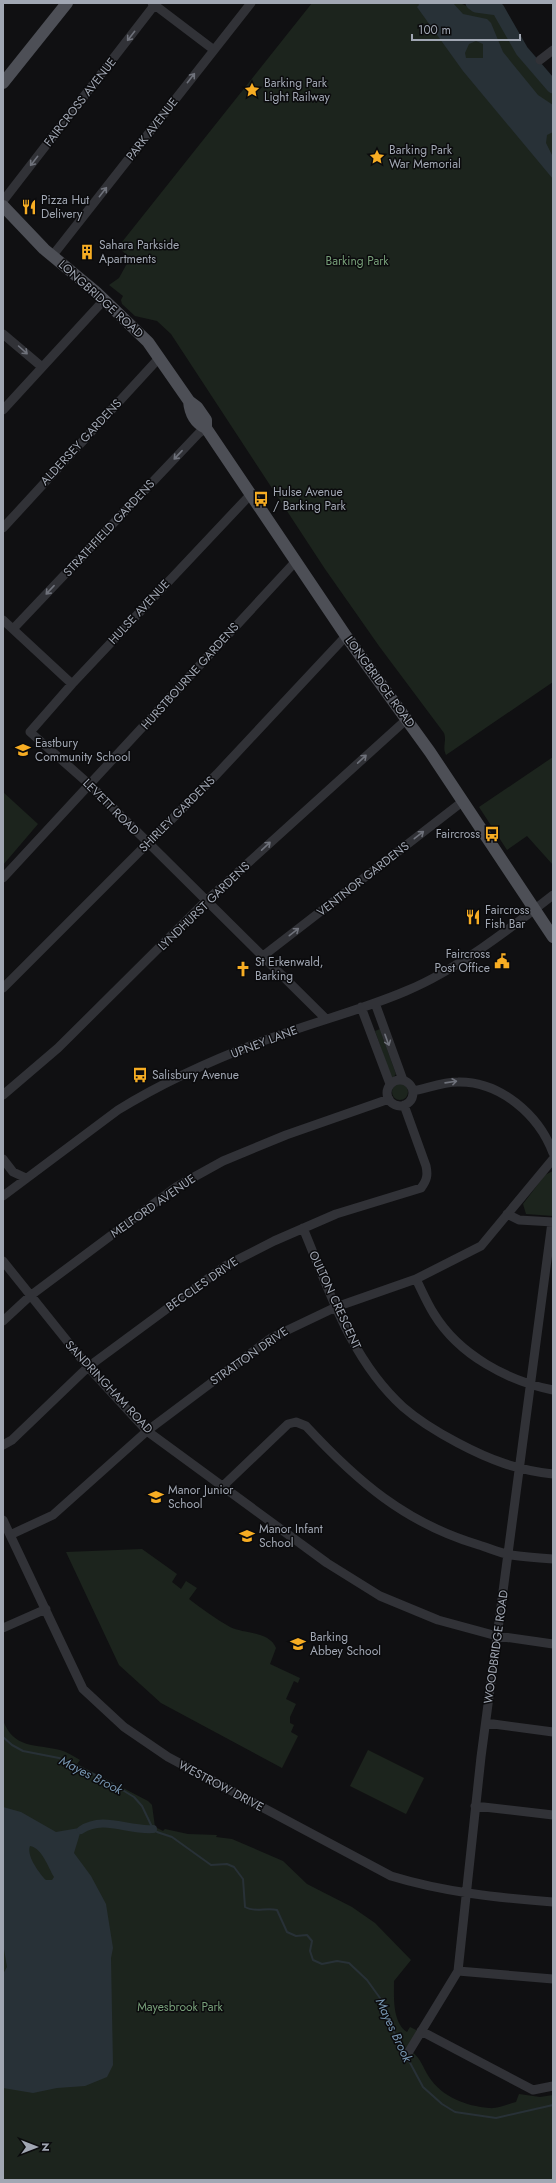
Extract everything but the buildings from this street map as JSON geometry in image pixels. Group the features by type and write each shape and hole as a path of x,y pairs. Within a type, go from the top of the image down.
{"main road":[{"path":"5,81 68,3"},
{"name":"LONGBRIDGE ROAD","path":"3,206 53,255 136,329 160,357 189,401 197,407 206,420 206,428 346,636 407,719 536,909 553,937"}],"street":[{"name":"PARK AVENUE","path":"53,255 251,3"},
{"path":"154,4 214,50"},
{"name":"FAIRCROSS AVENUE","path":"3,200 154,4"},
{"path":"540,60 553,50"},
{"path":"3,410 104,300"},
{"path":"3,334 42,367"},
{"name":"ALDERSEY GARDENS","path":"3,528 160,357"},
{"name":"STRATHFIELD GARDENS","path":"13,629 199,433 206,428"},
{"name":"HULSE AVENUE","path":"30,732 72,684 251,494"},
{"name":"HURSTBOURNE GARDENS","path":"3,878 296,561"},
{"path":"3,620 72,684"},
{"name":"SHIRLEY GARDENS","path":"3,988 222,768 346,636"},
{"name":"LYNDHURST GARDENS","path":"3,1095 58,1048 206,901 407,719"},
{"name":"LEVETT ROAD","path":"30,732 90,785 326,1019"},
{"name":"VENTNOR GARDENS","path":"263,956 462,802"},
{"name":"UPNEY LANE","path":"3,1196 118,1110 137,1098 210,1062 326,1019 375,1003 434,978 536,909 553,895"},
{"path":"361,1008 390,1084 387,1092 388,1099 395,1105 404,1105 411,1100 413,1091 410,1085 403,1080 375,1003"},
{"path":"390,1084 403,1080"},
{"path":"413,1091 458,1082 493,1089 516,1103 529,1115 553,1153"},
{"name":"MELFORD AVENUE","path":"3,1320 30,1296 164,1196 205,1171 286,1135 388,1099"},
{"name":"BECCLES DRIVE","path":"3,1445 12,1440 88,1367 225,1266 303,1228 336,1214 421,1188 426,1182 426,1166 404,1105"},
{"path":"3,1159 13,1172 26,1178"},
{"name":"STRATTON DRIVE","path":"10,1535 53,1515 147,1431 271,1338 336,1307 416,1279 481,1246 553,1159"},
{"path":"508,1214 519,1220 552,1222"},
{"name":"WOODBRIDGE ROAD","path":"408,2054 421,2030 458,1971 475,1806 552,1222"},
{"name":"OULTON CRESCENT","path":"303,1228 336,1307 360,1353 381,1384 403,1407 439,1433 478,1454 520,1470 553,1474"},
{"name":"SANDRINGHAM ROAD","path":"3,1262 88,1367 147,1431 327,1563 380,1596 438,1620 497,1636 553,1644"},
{"path":"416,1279 435,1316 453,1337 471,1353 496,1370 531,1385 553,1390"},
{"path":"222,1487 288,1424 301,1423 306,1426 345,1467 372,1491 403,1512 454,1538 509,1554 553,1559"},
{"name":"WESTROW DRIVE","path":"3,1520 86,1693 124,1727 168,1757 391,1876 417,1884 517,1899 553,1902"},
{"path":"3,1628 46,1609"},
{"path":"486,1724 553,1732"},
{"path":"475,1806 553,1815"},
{"path":"458,1971 553,1979"},
{"path":"421,2030 533,2090 553,2086"}],"green space":[{"name":"Barking Park","path":"312,3 460,3 471,8 497,10 504,21 510,41 518,55 553,93 553,682 446,755 444,749 444,733 379,646 325,569 171,334 157,321 135,316 122,304 121,300 123,296 109,285 119,278 130,258 118,247"},
{"path":"553,757 553,865 527,836 507,850 479,807"},
{"path":"3,792 38,824 3,865"},
{"path":"380,1029 396,1074 393,1078 391,1077 375,1031"},
{"path":"397,1084 403,1084 408,1089 406,1098 403,1100 397,1100 392,1095 392,1089"},
{"path":"553,1171 553,1216 526,1214 523,1204 545,1175"},
{"path":"142,1549 177,1574 172,1582 181,1589 186,1581 197,1588 189,1599 204,1610 230,1627 262,1636 273,1643 276,1648 270,1664 300,1678 298,1683 294,1681 286,1699 296,1704 290,1717 290,1723 294,1725 291,1732 298,1736 282,1768 161,1703 119,1665 66,1552"},
{"name":"Mayesbrook Park","path":"3,1720 7,1729 19,1741 34,1746 60,1750 68,1753 80,1760 77,1764 148,1801 152,1805 155,1827 163,1831 165,1829 188,1834 217,1835 216,1837 232,1839 283,1861 307,1884 352,1907 375,1923 411,1960 394,1981 396,2015 402,2028 407,2032 410,2027 418,2031 412,2052 420,2060 434,2084 448,2095 463,2103 489,2108 516,2102 519,2094 540,2097 553,2095 553,2180 3,2180"},
{"path":"368,1750 424,1778 406,1814 350,1786"}],"shaded area":[{"path":"418,3 453,3 463,14 487,19 491,23 503,52 538,95 553,105 553,132 547,135 546,143 553,157 553,179 463,71 417,7 419,5","holes":["476,41 483,44 483,58 466,58 465,53 469,44"]},
{"path":"3,1807 21,1812 56,1832 79,1828 81,1830 74,1853 91,1876 106,1904 113,1948 111,1958 113,2065 107,2077 85,2086 57,2088 33,2093 3,2088 3,1974 7,1967 3,1943","holes":["30,1846 38,1850 47,1863 54,1877 52,1880 46,1880 31,1859 29,1850"]}],"waterway":[{"path":"472,3 476,6 498,9 522,51 553,87"},
{"name":"Mayes Brook","path":"3,1737 12,1745 23,1751 59,1758 111,1783 134,1797 142,1806 153,1829 157,1832 172,1837 211,1865 227,1864 234,1867 243,1879 245,1907 253,1910 277,1910 287,1932 296,1936 307,1935 312,1941 310,1951 313,1960 322,1964 337,1961 349,1963 367,1980 385,2005 389,2022 405,2054"},
{"path":"81,1830 98,1824 153,1829"},
{"name":"Mayes Brook","path":"408,2059 423,2087 442,2104 455,2112 496,2118 553,2105"}],"place":[{"name":"Barking Park Light Railway","path":"252,90"},
{"name":"Barking Park War Memorial","path":"377,157"},
{"name":"Pizza Hut Delivery","path":"29,207"},
{"name":"Sahara Parkside Apartments","path":"87,252"},
{"name":"Hulse Avenue / Barking Park","path":"261,499"},
{"name":"Eastbury Community School","path":"23,750"},
{"name":"Faircross","path":"492,834"},
{"name":"Faircross Fish Bar","path":"473,917"},
{"name":"Faircross Post Office","path":"502,961"},
{"name":"St Erkenwald, Barking","path":"243,969"},
{"name":"Salisbury Avenue","path":"140,1075"},
{"name":"Manor Junior School","path":"156,1497"},
{"name":"Manor Infant School","path":"247,1536"},
{"name":"Barking Abbey School","path":"298,1644"}]}
